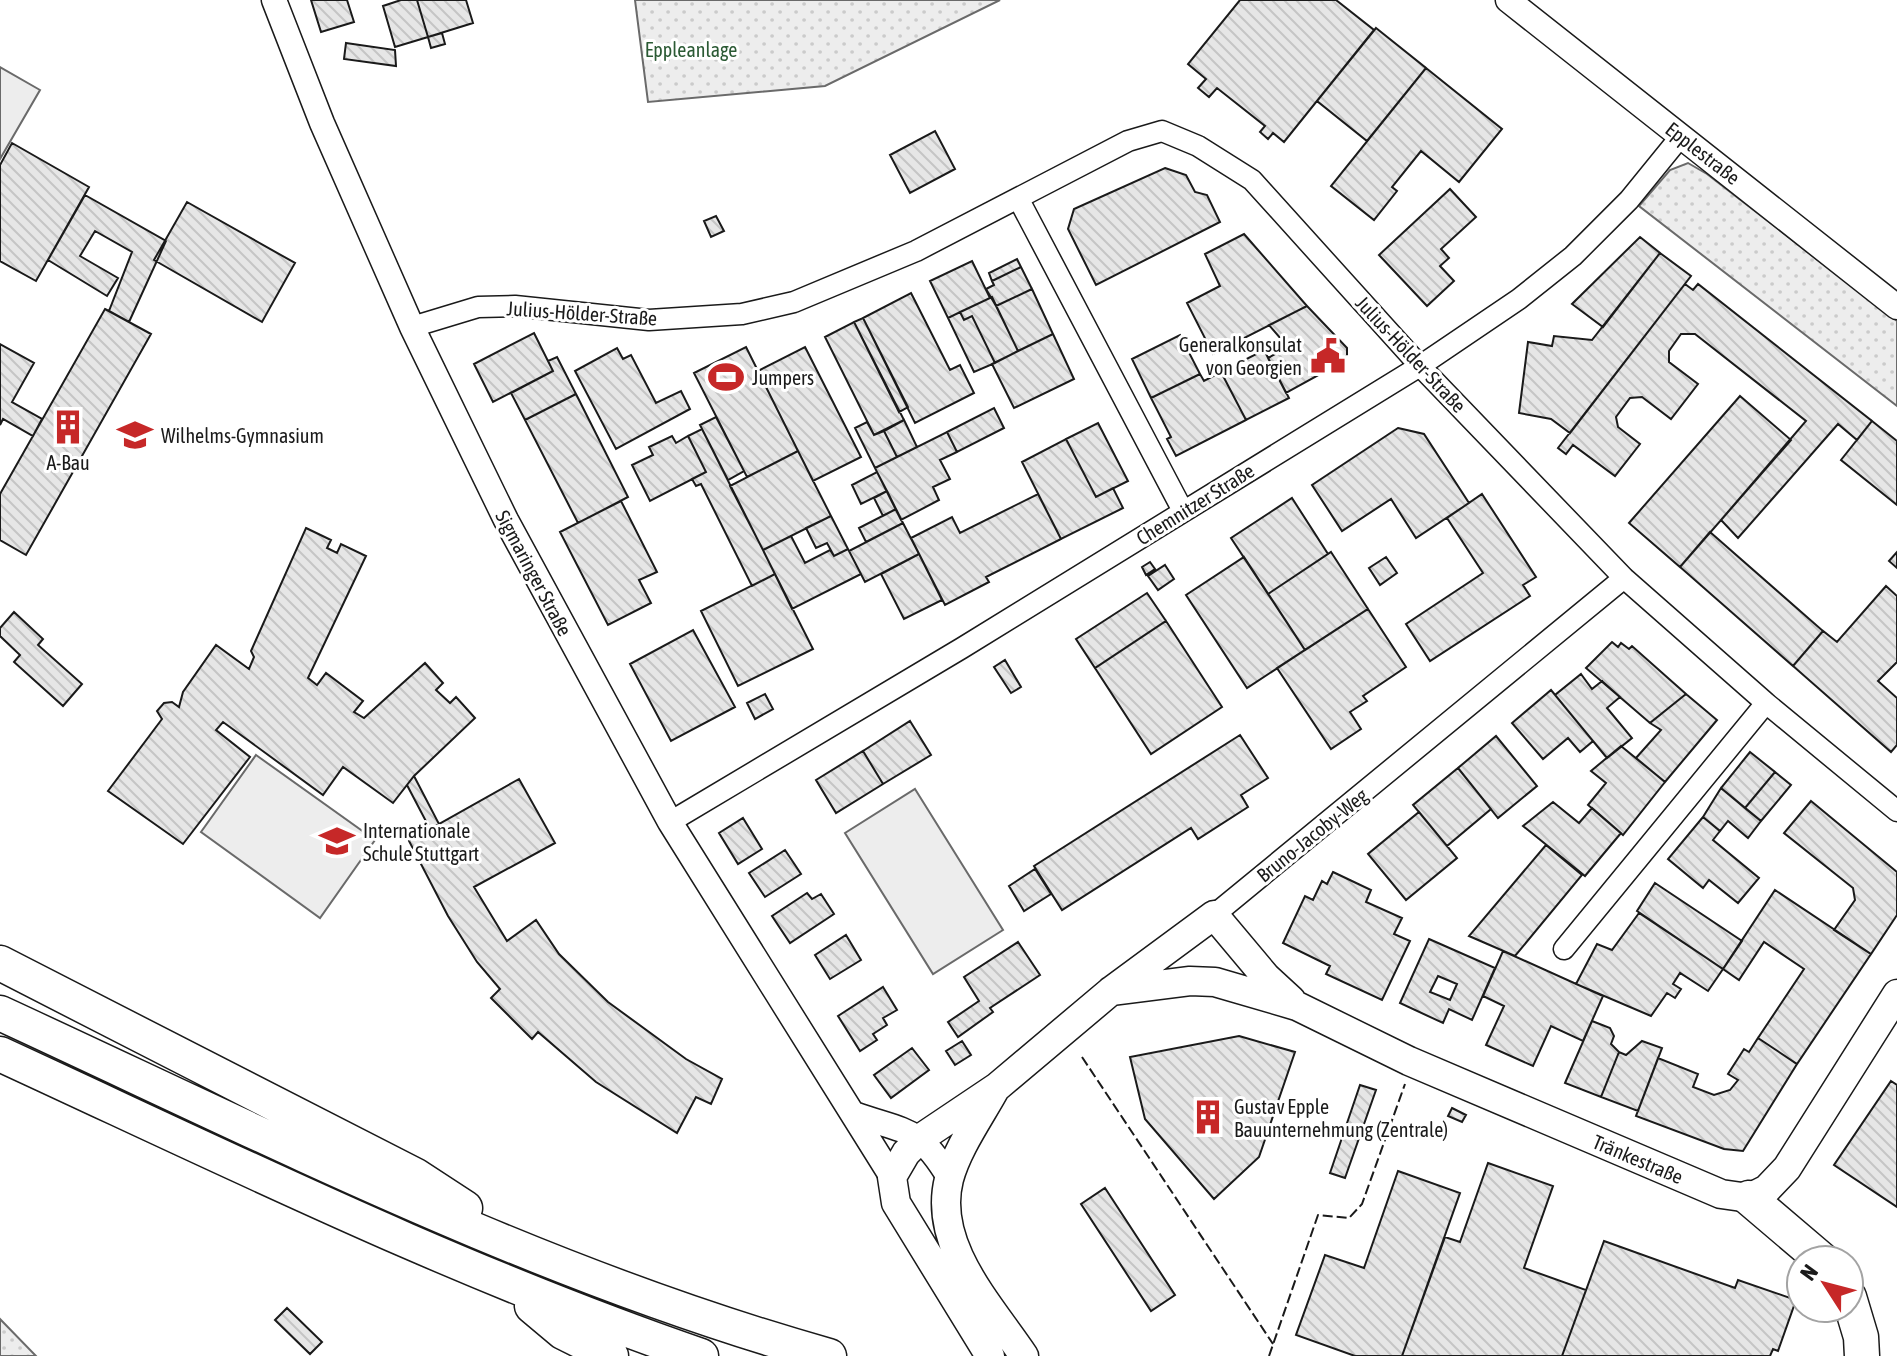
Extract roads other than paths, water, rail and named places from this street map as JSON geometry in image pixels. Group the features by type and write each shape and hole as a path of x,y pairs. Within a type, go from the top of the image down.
{"highway":[{"path":"0,963 307,1121 336,1154"},
{"path":"0,1013 284,1147 336,1154 416,1176 536,1255 724,1324 829,1356"},
{"path":"0,1054 304,1198 503,1283 701,1356"},
{"path":"1749,1198 1803,1244"},
{"path":"503,1283 563,1332 611,1356"},
{"path":"1857,1324 1862,1356"}],"main road":[{"name":"Bruno-Jacoby-Weg","path":"892,1177 906,1153 921,1138 997,1087 1111,991 1214,915"},
{"name":"Tränkestraße","path":"1214,915 1266,977 1297,1006"},
{"name":"Tränkestraße","path":"1111,991 1190,981 1215,982 1297,1006 1409,1061 1596,1141 1721,1194 1749,1198"},
{"path":"1749,1198 1767,1189 1787,1168 1897,994"},
{"name":"Bruno-Jacoby-Weg","path":"949,1177 997,1087"},
{"name":"Sigmaringer Straße","path":"892,1177 896,1203 914,1237 990,1356"},
{"path":"949,1177 945,1206 950,1238 960,1259 1024,1356"}],"street":[{"name":"Sigmaringer Straße","path":"274,0 322,123 412,327 513,534 670,822 892,1177"},
{"name":"Epplestraße","path":"1508,0 1897,307"},
{"name":"Julius-Hölder-Straße","path":"412,327 478,307 515,306 649,320 742,314 794,302 916,251 1128,141 1162,131 1198,146 1252,180 1420,366 1624,578 1766,703 1897,811"},
{"name":"Chemnitzer Straße","path":"670,822 1420,366 1519,299 1573,256 1629,200 1681,136"},
{"path":"1018,198 1183,511"},
{"name":"Bruno-Jacoby-Weg","path":"1214,915 1624,578"},
{"path":"1564,949 1766,703"},
{"path":"854,1114 910,1131 921,1138 949,1177"}],"place":[{"name":"Generalkonsulat von Georgien","path":"1328,356"},
{"name":"Jumpers","path":"726,377"},
{"name":"A-Bau","path":"68,427"},
{"name":"Wilhelms-Gymnasium","path":"135,435"},
{"name":"Internationale Schule Stuttgart","path":"337,841"},
{"name":"Gustav Epple Bauunternehmung (Zentrale)","path":"1208,1117"}],"park label":[{"name":"Eppleanlage","path":"691,49"}]}
